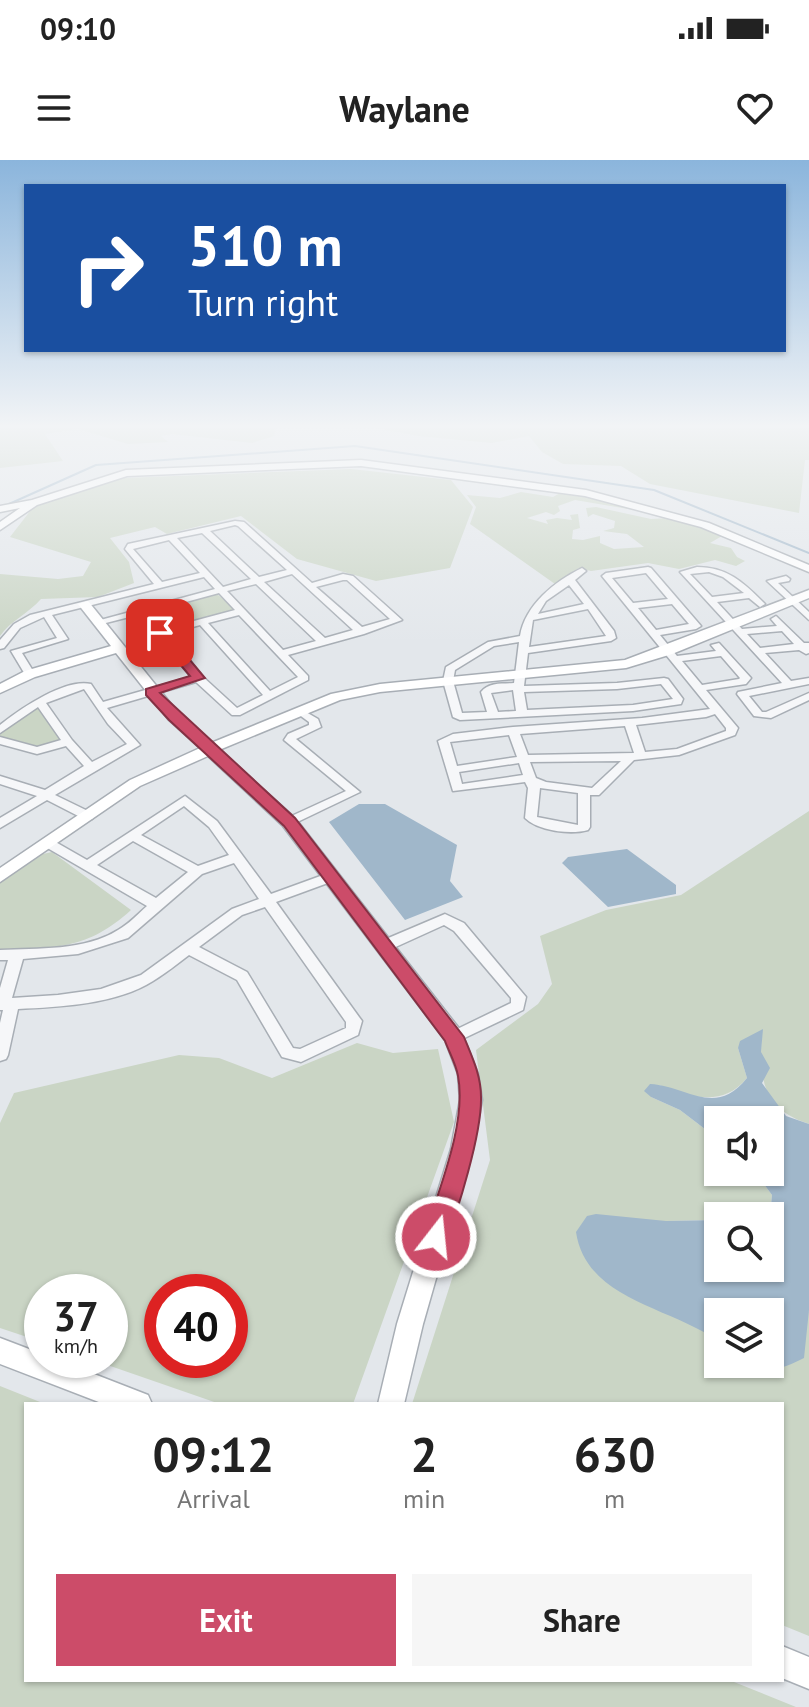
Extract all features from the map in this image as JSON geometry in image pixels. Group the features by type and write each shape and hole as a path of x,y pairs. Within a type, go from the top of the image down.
{"street":[{"path":"4,508 42,500"},
{"path":"614,500 705,525 809,569"},
{"path":"0,527 34,503"},
{"path":"4,508 17,508 20,514"},
{"path":"160,585 129,549 171,537 241,524 361,632"},
{"path":"204,530 323,642"},
{"path":"143,610 198,678 236,713 304,678 171,537"},
{"path":"760,604 736,581 709,567 684,572 788,684"},
{"path":"452,770 524,759 636,757 679,752 731,733 732,728 606,576 648,570 696,626 654,633"},
{"path":"98,622 294,571"},
{"path":"522,712 519,683 530,618 541,602 582,571"},
{"path":"0,646 24,621 46,613 206,574"},
{"path":"282,654 397,620 350,578 310,586"},
{"path":"786,579 771,581 808,615"},
{"path":"524,651 611,638 611,633 570,580"},
{"path":"541,602 581,594"},
{"path":"671,655 809,594"},
{"path":"709,600 751,595"},
{"path":"631,606 675,601"},
{"path":"84,604 151,692 289,822 454,1037 468,1074 471,1100 462,1149 410,1324 391,1402"},
{"path":"530,618 590,606"},
{"path":"160,633 242,611"},
{"path":"30,674 16,651 63,639 46,613"},
{"path":"202,622 270,697"},
{"path":"735,629 780,623 806,648"},
{"path":"0,876 135,783 299,711 355,692 448,681 567,688 664,681 678,699 677,702 633,708 457,715 448,681 450,669 491,644 526,638"},
{"path":"0,689 30,674 118,648"},
{"path":"757,651 806,648"},
{"path":"493,714 486,692 490,688 671,655 719,649 746,678 742,682 700,688"},
{"path":"101,706 198,678"},
{"path":"809,681 742,694 758,714 767,716 809,696"},
{"path":"0,730 40,702 81,685 87,686 134,745 91,767 2,822"},
{"path":"617,686 633,708"},
{"path":"567,688 574,710"},
{"path":"40,702 68,742 91,767"},
{"path":"773,729 773,722 809,708"},
{"path":"636,757 595,792 526,778 457,788 444,741 453,737 513,730 630,725 716,710"},
{"path":"289,822 354,792 290,740 292,736 315,727 314,721 299,711"},
{"path":"630,725 636,757"},
{"path":"513,730 534,788 531,818 537,822 577,829 584,827 584,792"},
{"path":"0,740 37,751 68,742"},
{"path":"0,780 47,795 88,816"},
{"path":"87,866 185,800 213,824 269,900 354,1021 353,1031 301,1056 288,1053 242,976 188,948"},
{"path":"131,835 197,871"},
{"path":"48,843 157,905"},
{"path":"0,955 88,949 111,941 197,871 237,857"},
{"path":"5,1004 102,995 146,979 237,912 331,877"},
{"path":"384,946 445,919 459,927 519,997 518,1006 454,1037"},
{"path":"0,1055 5,1004 17,954"},
{"path":"0,1351 134,1402"},
{"path":"784,1663 809,1673"}],"green space":[{"path":"53,500 467,500 473,507 450,568 376,581 297,559 241,516 167,534 155,527 110,538 129,562 134,583 98,597 41,599 0,636 0,574 58,579 83,576 91,562 10,537 34,506"},
{"path":"471,500 574,500 558,506 560,511 554,515 546,512 527,518 548,524 546,520 572,520 570,515 578,514 580,528 573,530 572,539 600,536 600,543 614,549 644,547 627,534 603,531 614,528 615,521 593,514 588,517 586,508 596,507 651,519 668,518 704,527 722,536 710,543 731,548 737,557 745,561 736,566 715,560 679,569 648,563 591,571 579,568 555,584 470,524 476,507"},
{"path":"576,500 604,500 652,513"},
{"path":"733,500 800,500 799,513"},
{"path":"217,594 236,610 185,625 169,606"},
{"path":"36,706 41,706 61,739 59,742 38,747 0,738 0,734"},
{"path":"809,811 809,1124 784,1111 784,1106 778,1106 766,1088 761,1062 762,1030 738,1048 747,1078 737,1087 717,1097 706,1097 659,1085 651,1097 680,1110 704,1128 704,1186 765,1186 772,1195 771,1202 704,1202 704,1220 666,1221 704,1318 704,1378 784,1378 784,1363 809,1310 809,1636 784,1626 784,1402 413,1402 490,1160 476,1050 538,1004 552,984 540,936 606,910 681,895"},
{"path":"52,852 131,910 100,933 70,944 0,951 0,883 43,854"},
{"path":"357,1043 393,1053 438,1049 454,1122 354,1402 214,1402 145,1378 248,1378 248,1274 144,1274 144,1378 128,1372 128,1274 24,1274 24,1336 0,1328 0,1123 14,1093 179,1055 219,1058 272,1078"},
{"path":"0,1386 40,1402 24,1402 24,1682 734,1682 796,1707 0,1707"}],"water":[{"path":"359,804 385,804 457,845 450,881 463,897 405,920 329,822"},
{"path":"627,849 676,885 676,894 608,907 562,863 568,857"},
{"path":"763,1029 761,1052 770,1068 762,1083 779,1106 704,1106 704,1128 680,1110 644,1091 650,1084 701,1097 724,1096 747,1078 738,1048 740,1041"},
{"path":"784,1113 809,1124 809,1310 804,1358 785,1367 784,1298 704,1298 704,1332 613,1287 596,1273 583,1255 576,1232 587,1216 596,1214 666,1221 704,1220 704,1282 784,1282 784,1202 771,1202 772,1195 765,1186 784,1186"}],"waterway":[{"path":"9,504 17,500"},
{"path":"679,500 809,553"}],"route":[{"path":"160,633 198,678 151,692 174,717 289,822 454,1037 468,1074 471,1100 462,1149 436,1237"}]}
